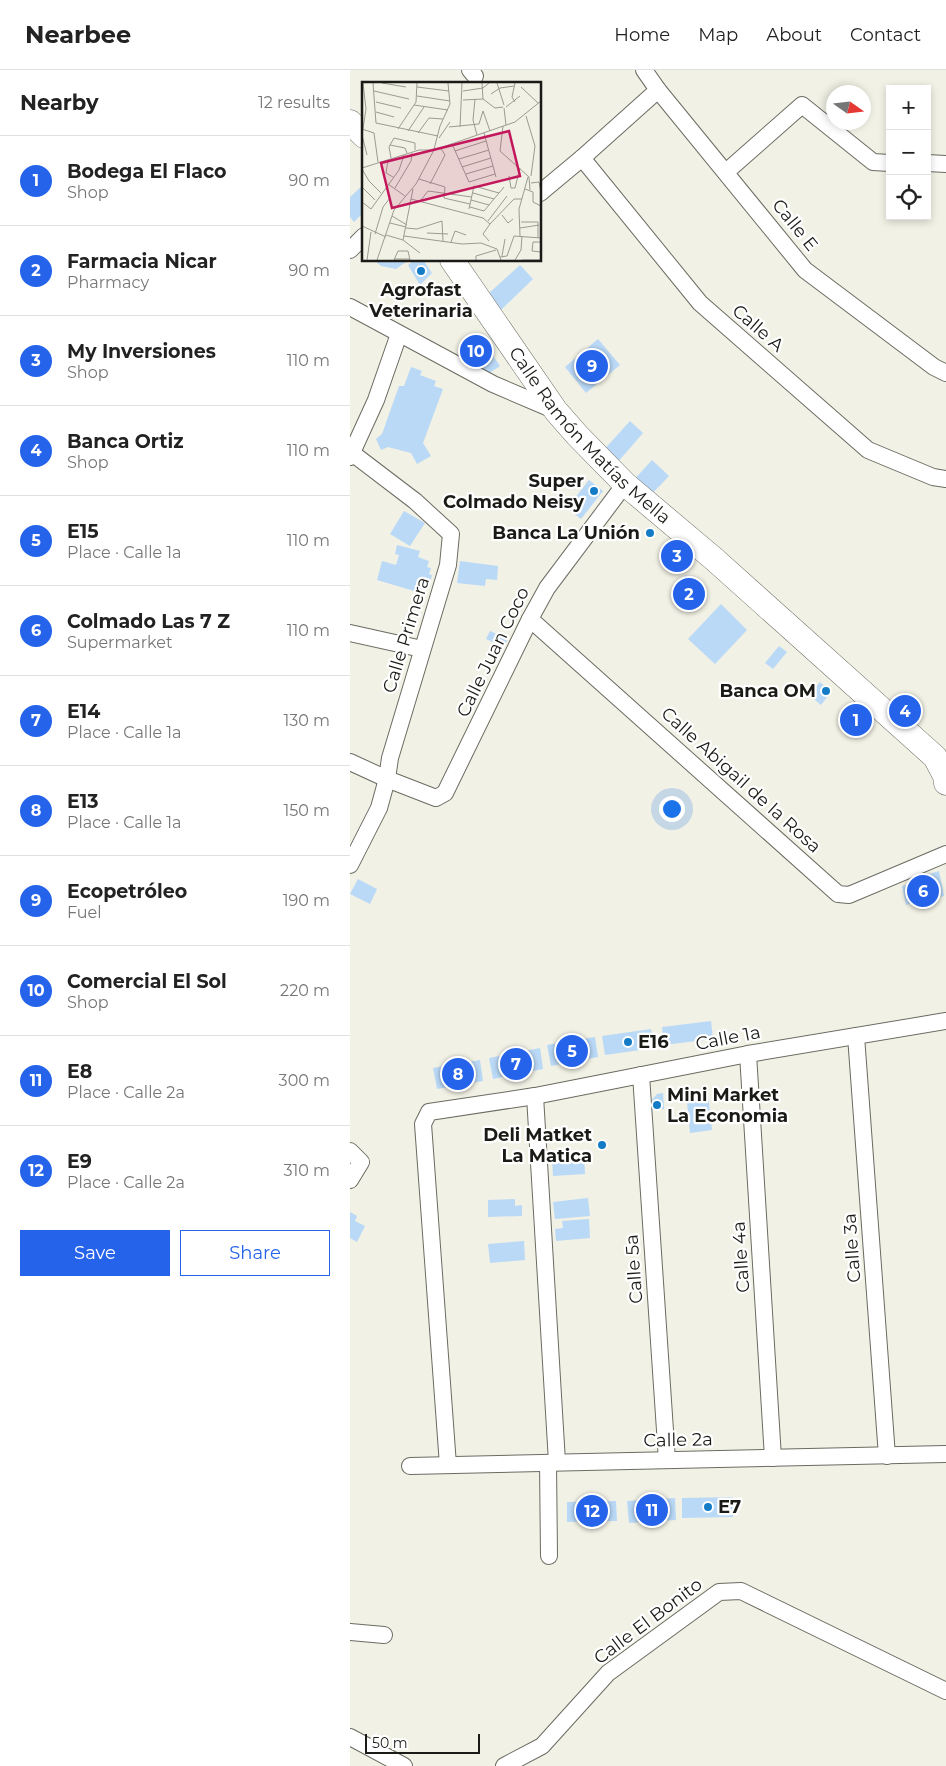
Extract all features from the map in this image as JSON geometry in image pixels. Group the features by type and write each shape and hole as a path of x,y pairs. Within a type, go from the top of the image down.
{"main road":[{"path":"350,122 362,134"},
{"name":"Calle Ramón Matías Mella","path":"456,261 556,411 577,435 625,484 714,559 935,757 946,777"}],"street":[{"name":"Calle E","path":"644,70 658,90 805,270 934,367 946,373"},
{"path":"541,192 658,90"},
{"path":"726,172 802,105 874,162 886,163"},
{"name":"Calle A","path":"582,158 700,303 868,450 933,477 946,479"},
{"path":"931,164 946,164"},
{"path":"350,250 362,238"},
{"path":"350,307 493,384 556,411"},
{"path":"351,455 376,400 400,334"},
{"name":"Calle Primera","path":"350,865 379,808 387,779 390,758 448,565 450,534 415,501 351,455"},
{"name":"Calle Juan Coco","path":"387,779 436,798 445,793 547,588 625,484"},
{"name":"Calle Abigail de la Rosa","path":"530,619 838,894 849,895 946,854"},
{"path":"350,633 422,649"},
{"path":"350,762 387,779"},
{"name":"Calle 1a","path":"448,1465 423,1124 429,1112 535,1096 748,1054 946,1021"},
{"name":"Calle 3a","path":"856,1036 887,1456"},
{"name":"Calle 4a","path":"748,1054 773,1458"},
{"name":"Calle 5a","path":"641,1075 667,1460"},
{"path":"535,1096 553,1462 549,1556"},
{"path":"350,1180 355,1157"},
{"name":"Calle 2a","path":"410,1466 946,1454"},
{"name":"Calle El Bonito","path":"504,1766 542,1746 608,1673 719,1592 741,1591 946,1691"},
{"path":"350,1632 384,1635"},
{"path":"350,1737 404,1766"}],"building":[{"path":"362,186 362,214 354,222 350,217 350,197"},
{"path":"375,261 408,261 396,269 381,266"},
{"name":"Agrofast Veterinaria","path":"414,261 424,261 432,273 420,285 408,265"},
{"path":"520,265 533,279 501,310 487,295"},
{"path":"480,337 500,366 488,374 479,366 466,347"},
{"path":"598,339 620,365 586,393 565,367"},
{"path":"411,367 422,371 420,375 436,381 434,386 443,389 423,443 431,456 417,464 411,453 388,447 381,450 376,439 382,434 399,386 404,386"},
{"path":"630,421 643,433 616,464 602,452"},
{"path":"652,460 669,476 648,498 632,482"},
{"path":"589,480 603,491 581,519 567,508"},
{"path":"404,511 425,523 410,546 390,534"},
{"path":"397,545 420,551 418,557 429,561 427,567 431,568 429,574 432,575 430,584 424,582 421,593 377,580 382,561 396,565 399,555 395,554"},
{"path":"460,561 498,566 497,580 486,579 485,586 457,583"},
{"path":"686,575 700,587 690,600 675,587"},
{"path":"721,604 747,630 715,664 688,639"},
{"path":"490,631 508,639 504,647 486,639"},
{"path":"779,646 787,652 773,669 765,663"},
{"path":"820,682 831,692 821,705 809,695"},
{"path":"904,701 915,709 906,722 895,714"},
{"path":"855,713 864,721 856,731 847,724"},
{"path":"939,871 944,896 906,905 902,886 927,880 926,875"},
{"path":"358,879 377,889 370,904 350,894"},
{"path":"711,1021 713,1039 664,1045 662,1027"},
{"name":"E16","path":"651,1029 655,1048 605,1055 602,1036"},
{"path":"595,1037 598,1057 551,1066 547,1045"},
{"path":"540,1048 543,1069 493,1079 489,1058"},
{"path":"480,1060 483,1081 437,1089 433,1068"},
{"path":"700,1089 701,1095 708,1094 712,1130 690,1133 686,1091"},
{"name":"Mini Market La Economia","path":"663,1093 664,1109 651,1110 651,1101 657,1094"},
{"path":"584,1156 585,1174 553,1176 552,1158"},
{"path":"588,1198 590,1216 555,1219 553,1202"},
{"path":"515,1199 515,1206 522,1205 522,1216 488,1217 488,1200"},
{"path":"350,1212 357,1216 355,1221 365,1226 357,1242 350,1238"},
{"path":"589,1219 590,1238 556,1241 555,1229 563,1228 562,1221"},
{"path":"524,1241 525,1260 490,1263 488,1244"},
{"name":"E7","path":"733,1497 733,1517 682,1518 682,1498"},
{"path":"675,1498 676,1520 629,1523 627,1501"},
{"path":"616,1501 617,1521 567,1522 567,1502"}],"place":[{"name":"Agrofast Veterinaria","path":"421,271"},
{"name":"Comercial El Sol","path":"476,351"},
{"name":"Ecopetróleo","path":"592,366"},
{"name":"Super Colmado Neisy","path":"594,491"},
{"name":"Banca La Unión","path":"650,533"},
{"name":"My Inversiones","path":"677,556"},
{"name":"Farmacia Nicar","path":"689,594"},
{"name":"Banca OM","path":"826,691"},
{"name":"Banca Ortiz","path":"905,711"},
{"name":"Bodega El Flaco","path":"856,720"},
{"name":"Colmado Las 7 Z","path":"923,891"},
{"name":"E16","path":"628,1042"},
{"name":"E15","path":"572,1051"},
{"name":"E14","path":"516,1064"},
{"name":"E13","path":"458,1074"},
{"name":"Mini Market La Economia","path":"657,1105"},
{"name":"Deli Matket La Matica","path":"602,1145"},
{"name":"E7","path":"708,1507"},
{"name":"E8","path":"652,1510"},
{"name":"E9","path":"592,1511"}]}
